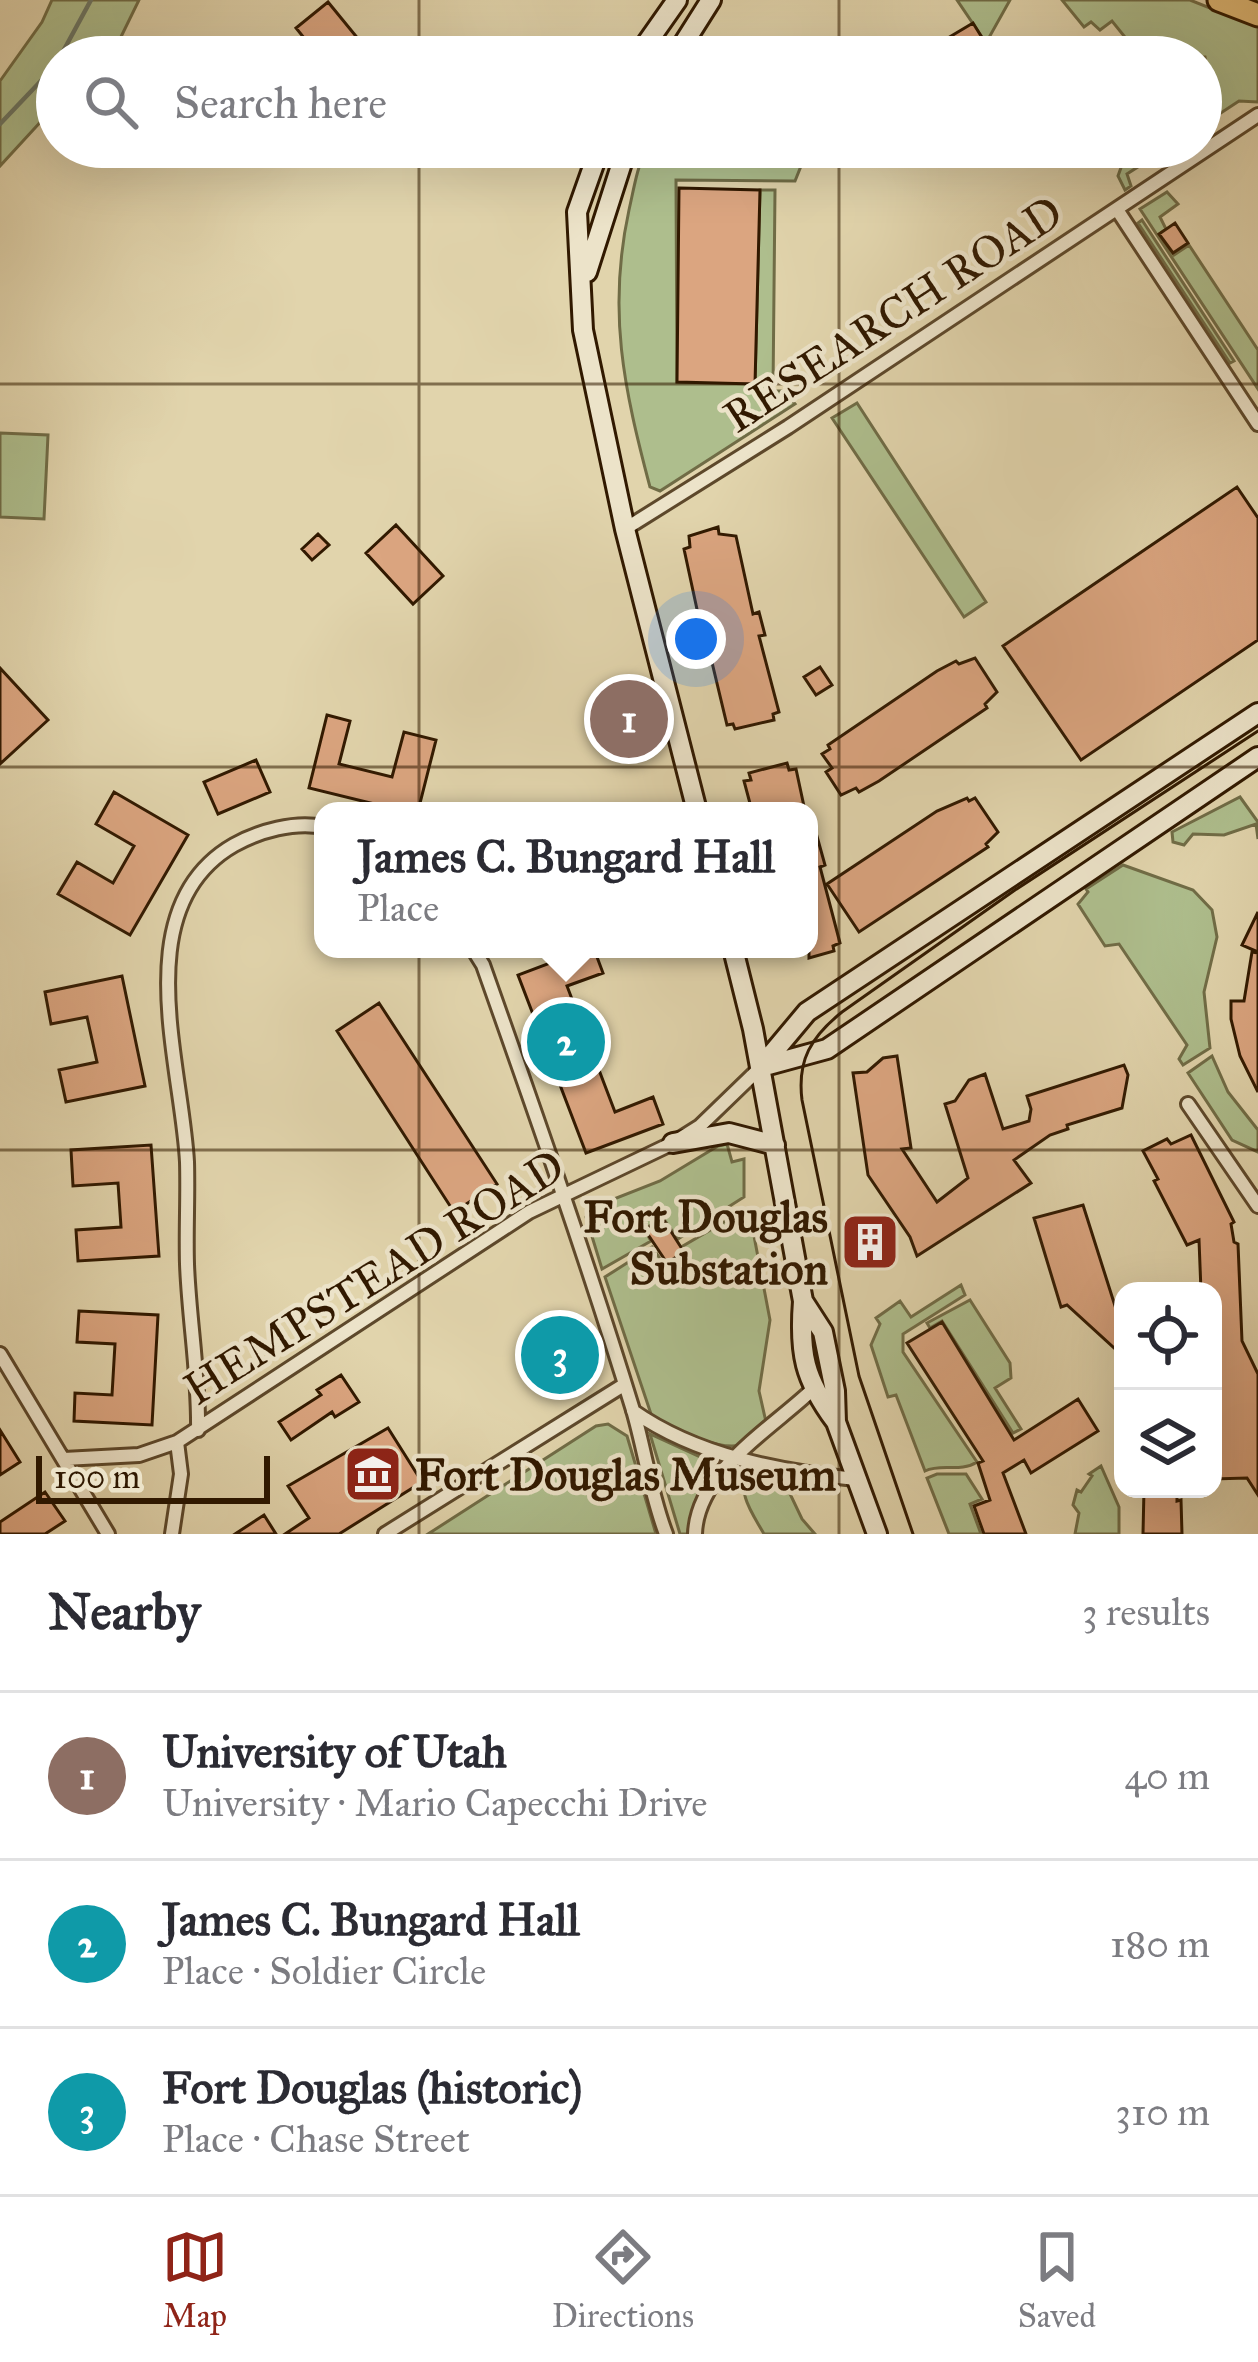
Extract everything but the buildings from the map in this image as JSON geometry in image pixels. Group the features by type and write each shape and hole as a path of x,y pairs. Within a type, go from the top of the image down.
{"main road":[{"path":"652,36 677,0"},
{"path":"688,36 711,0"},
{"path":"1219,0 1258,15"},
{"path":"593,168 577,212 583,330 625,529 695,802"},
{"path":"584,282 620,168"},
{"path":"760,1067 807,1012 1258,713"},
{"path":"760,1067 827,1049 1258,758"},
{"path":"735,958 803,1301 800,1337 812,1390 836,1421"},
{"path":"674,1143 729,1133 775,1145"},
{"path":"803,1301 823,1332 836,1421 877,1534"}],"street":[{"name":"RESEARCH ROAD","path":"1222,140 1258,115"},
{"name":"RESEARCH ROAD","path":"625,529 1181,168"},
{"path":"1118,211 1258,424"},
{"path":"197,1430 187,1161 166,977 177,914 198,874 224,851 274,830 314,825"},
{"path":"479,958 565,1194 666,1534"},
{"name":"HEMPSTEAD ROAD","path":"64,1459 139,1455 177,1442 529,1212 674,1143 700,1126 760,1067"},
{"path":"1188,1104 1258,1206"},
{"path":"0,1354 108,1534"},
{"path":"386,1534 622,1386"},
{"path":"695,1534 704,1496 736,1459 812,1390"},
{"path":"633,1411 654,1426 736,1459 855,1479"},
{"path":"172,1534 181,1474 177,1442"}],"green space":[{"path":"52,0 139,0 121,36 36,36 36,127 0,166 0,81"},
{"path":"957,0 1010,0 990,36 981,36"},
{"path":"1062,0 1190,0 1258,27 1258,102 1239,101 1222,112 1222,36 1124,36 1112,21 1100,30 1091,22 1084,27"},
{"path":"639,168 800,168 795,181 676,180 677,382 755,383 760,190 775,190 773,391 784,391 795,404 660,491 650,487 633,417 619,316 623,247"},
{"path":"1121,168 1136,168 1127,174 1131,186 1125,190 1118,176"},
{"path":"1167,192 1178,204 1160,217 1166,229 1159,234 1174,255 1189,245 1258,350 1258,389 1140,209"},
{"path":"1142,220 1234,361 1230,363 1138,223"},
{"path":"857,403 986,602 964,617 832,418"},
{"path":"0,433 48,435 44,519 0,517"},
{"path":"1240,797 1258,822 1258,839 1256,824 1224,835 1193,834 1184,845 1173,842 1172,832"},
{"path":"1123,865 1193,890 1212,910 1217,937 1204,992 1210,1048 1183,1065 1179,1059 1187,1045 1119,944 1105,946 1078,904 1086,889"},
{"path":"1212,1056 1228,1092 1258,1130 1258,1152 1232,1140 1188,1073"},
{"path":"727,1144 732,1162 744,1159 744,1197 678,1239 663,1218 644,1229 651,1241 602,1269 586,1217 591,1208 660,1181"},
{"path":"743,1211 750,1215 770,1320 759,1391 766,1422 736,1446 698,1438 652,1417 605,1277 652,1247 666,1267 686,1254 683,1246"},
{"path":"961,1285 965,1295 903,1334 903,1352 977,1462 925,1471 896,1395 888,1397 871,1345 880,1324 876,1318 900,1301 911,1317"},
{"path":"970,1300 1010,1363 1011,1378 995,1388 1021,1429 1013,1433 942,1321 930,1328 927,1323"},
{"path":"608,1424 627,1436 656,1534 428,1534 596,1426"},
{"path":"650,1434 711,1462 688,1534 680,1534"},
{"path":"1101,1466 1119,1507 1119,1534 1075,1534 1079,1513 1073,1505 1089,1474"},
{"path":"749,1470 782,1477 802,1519 815,1534 764,1534 747,1503 744,1486"},
{"path":"966,1474 982,1499 970,1504 981,1534 949,1534 927,1478"}],"waterway":[{"path":"71,36 91,0"},
{"path":"0,124 36,86"}],"tram line":[{"path":"913,1534 859,1376 802,1100 808,1050 842,1012 1015,890 1258,731"}],"place":[{"name":"University of Utah","path":"629,719"},
{"name":"James C. Bungard Hall","path":"566,1042"},
{"name":"Fort Douglas Substation","path":"870,1242"},
{"name":"Fort Douglas (historic)","path":"560,1355"},
{"name":"Fort Douglas Museum","path":"373,1474"}]}
